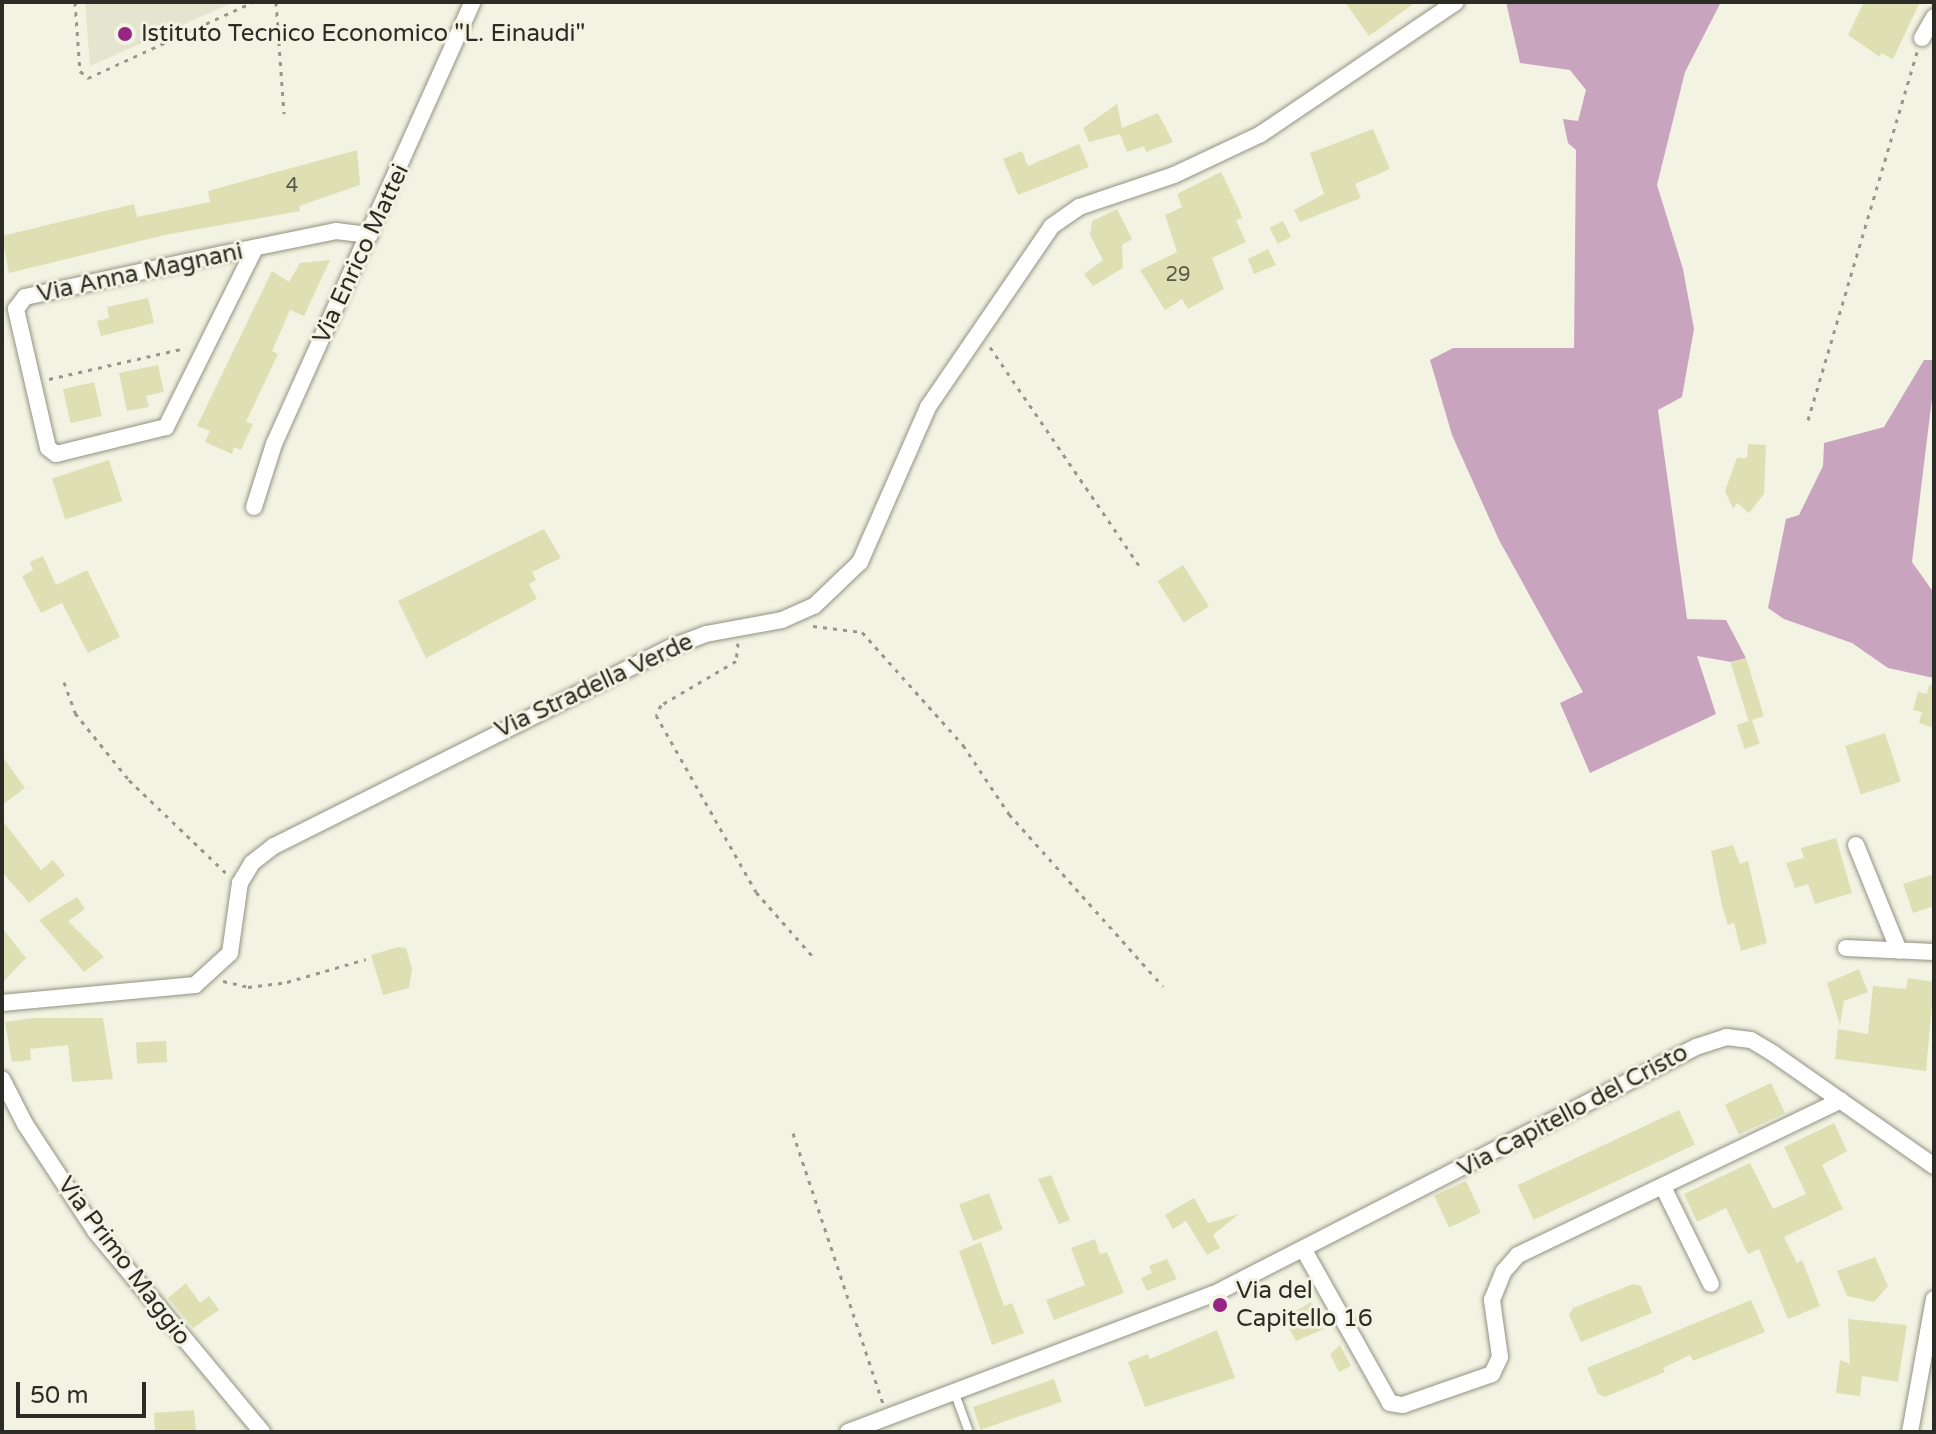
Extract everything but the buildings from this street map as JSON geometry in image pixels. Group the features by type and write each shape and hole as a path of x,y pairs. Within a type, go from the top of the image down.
{"street":[{"name":"Via Enrico Mattei","path":"254,507 274,444 473,2"},
{"name":"Via Stradella Verde","path":"240,883 252,863 308,827 672,647 735,628 782,620 814,606 860,562 916,431 1031,250 1079,207 1174,175 1261,134 1456,2"},
{"path":"1922,38 1934,17"},
{"name":"Via Anna Magnani","path":"255,248 166,427 56,454 48,448 16,309 25,297 223,254 336,231 370,235"},
{"path":"223,254 237,282"},
{"path":"1856,845 1899,951"},
{"path":"2,1003 161,991 195,985 214,973 230,953 240,883"},
{"path":"1846,948 1934,952"},
{"name":"Via Capitello del Cristo","path":"848,1432 893,1423 955,1394 1214,1294 1305,1252 1696,1047 1726,1037 1751,1040 1934,1166"},
{"name":"Via Primo Maggio","path":"2,1079 25,1124 96,1232 262,1432"},
{"path":"1305,1252 1390,1403 1403,1405 1492,1374 1500,1357 1492,1300 1504,1271 1518,1255 1841,1100"},
{"path":"1663,1187 1711,1284"},
{"path":"1910,1432 1934,1299"}],"lane":[{"path":"955,1394 969,1432"}],"path":[{"path":"75,2 78,62 88,78 253,2"},
{"path":"276,2 284,114"},
{"path":"1808,420 1922,38"},
{"path":"982,325 991,348 1140,567"},
{"path":"34,382 194,346 204,351"},
{"path":"782,620 862,632 963,745 1009,814 1163,986"},
{"path":"735,628 736,661 661,705 656,715 756,892 814,958"},
{"path":"64,682 75,713 129,780 165,820 240,883"},
{"path":"214,973 229,986 248,987 329,972 366,959"},
{"path":"793,1133 893,1423"}],"shaded area":[{"name":"Istituto Tecnico Economico \"L. Einaudi\"","path":"85,2 234,2 90,66"},
{"path":"1506,2 1721,2 1685,72 1657,185 1683,269 1694,329 1682,397 1658,410 1687,619 1726,620 1746,658 1731,662 1697,656 1716,714 1590,773 1560,703 1583,692 1499,540 1452,435 1430,360 1453,348 1574,348 1576,150 1568,143 1563,119 1578,121 1586,90 1570,70 1520,63"},
{"path":"1924,360 1934,360 1934,382 1912,562 1934,593 1934,678 1888,668 1852,643 1784,619 1768,608 1786,519 1799,515 1823,466 1824,443 1884,427"}],"place":[{"name":"Istituto Tecnico Economico \"L. Einaudi\"","path":"125,34"},
{"name":"Via del Capitello 16","path":"1220,1305"}]}
